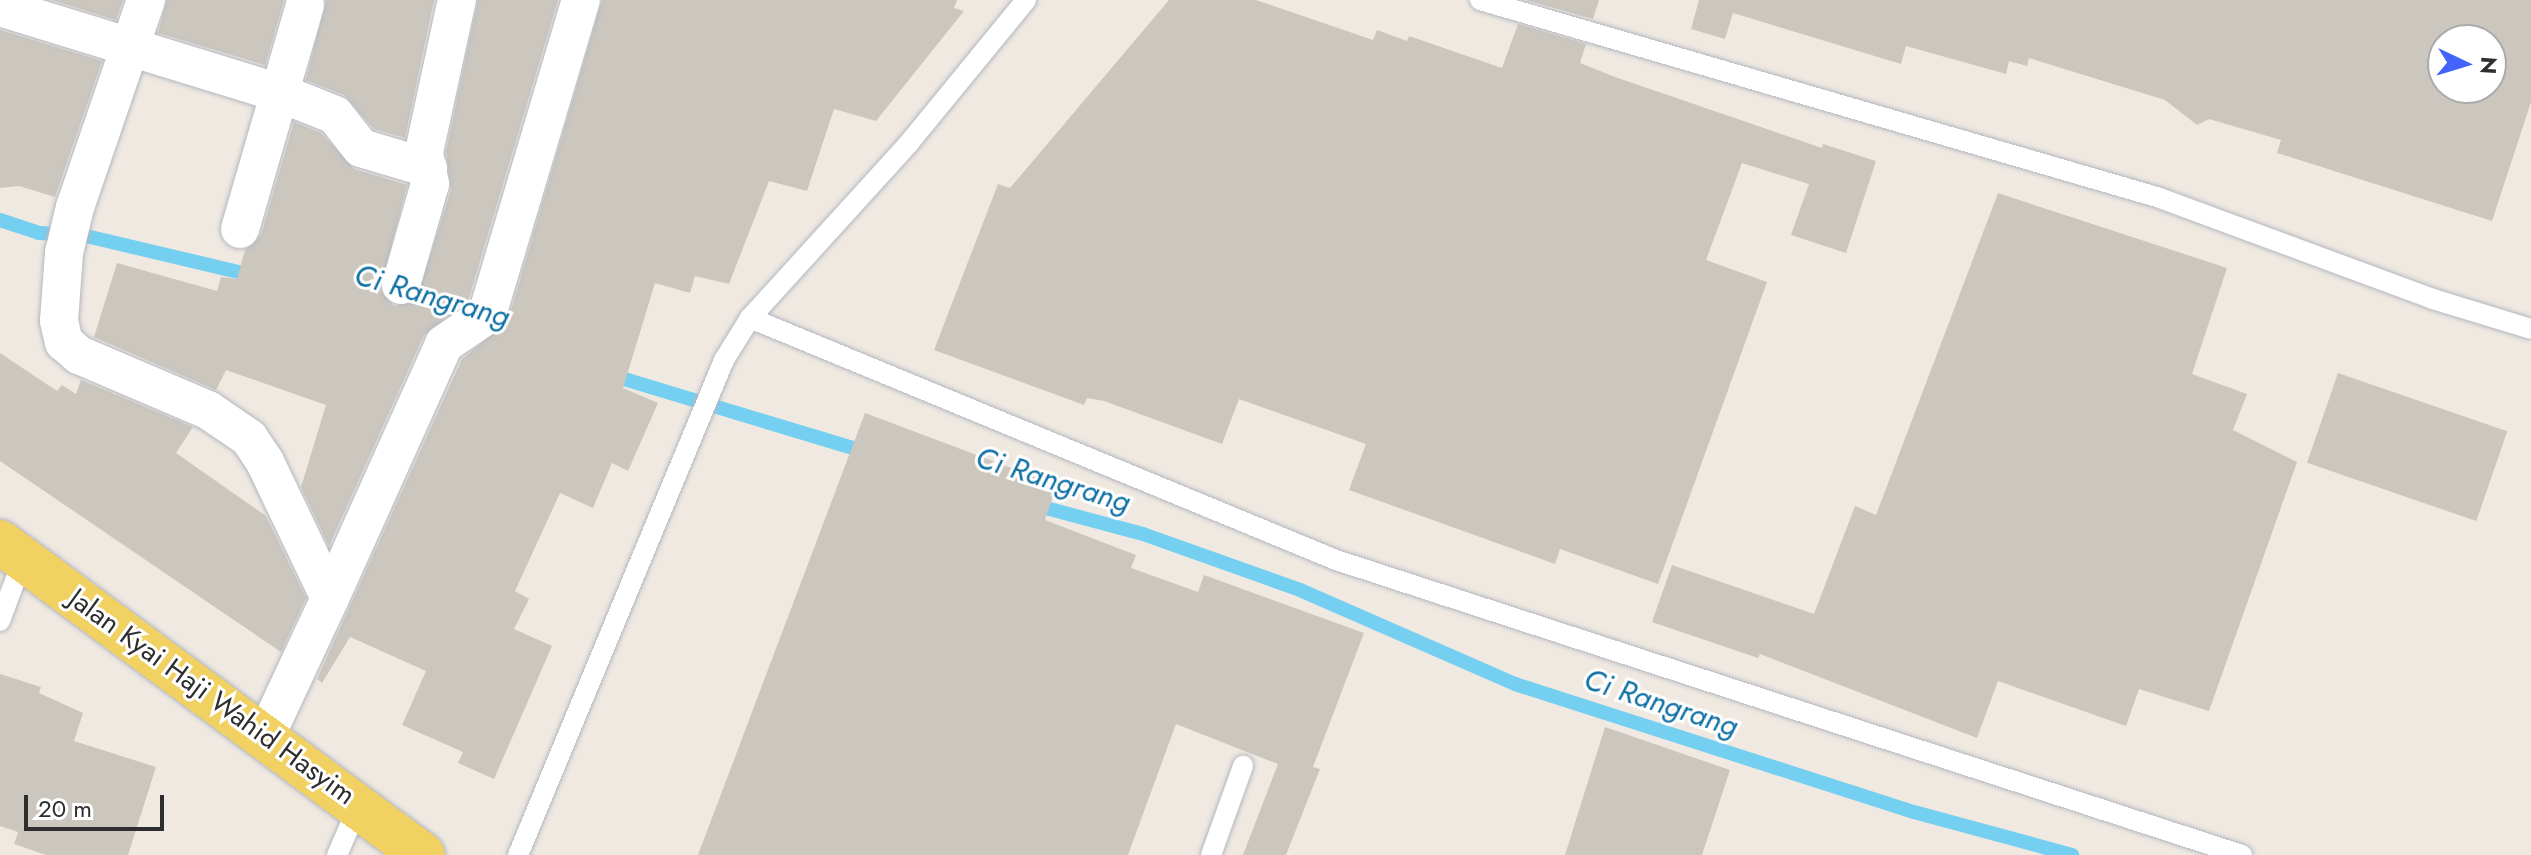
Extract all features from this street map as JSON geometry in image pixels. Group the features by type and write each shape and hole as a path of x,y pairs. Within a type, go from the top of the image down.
{"main road":[{"name":"Jalan Kyai Haji Wahid Hasyim","path":"11,550 266,735 423,855"}],"street":[{"path":"146,0 75,207 64,253 59,309 64,342 99,367 208,410 249,438 330,598"},
{"path":"401,285 430,184 424,152 457,0"},
{"path":"266,735 444,344 487,315 581,0"},
{"path":"240,229 305,5"},
{"path":"0,7 280,93 335,115 361,148 428,168"}],"lane":[{"path":"518,855 692,431 718,373 750,318 909,143 1026,0"},
{"path":"1480,0 2160,198 2433,299 2531,329"},
{"path":"750,318 1336,560 2242,855"},
{"path":"0,621 11,550"},
{"path":"1211,855 1243,766"},
{"path":"337,855 359,805"}],"building":[{"path":"52,0 123,0 116,20"},
{"path":"167,0 284,0 265,65 158,33"},
{"path":"326,0 434,0 405,138 374,129 344,95 306,80"},
{"path":"478,0 558,0 468,301 424,335 329,546 301,487 326,405 226,370 216,390 94,337 117,263 217,291 221,277 237,279 245,250 261,235 294,122 321,133 354,169 407,185 380,290 394,306 416,301 451,190 446,152"},
{"path":"602,0 957,0 954,8 964,11 876,121 834,109 807,191 769,181 729,284 695,276 690,293 655,283 623,388 658,403 628,471 612,463 593,508 560,493 515,591 529,599 514,629 552,646 494,779 458,763 463,752 402,725 426,671 350,637 322,683 317,679 462,359 508,321"},
{"path":"1169,0 1256,0 1373,40 1377,30 1407,41 1409,36 1502,68 1518,24 1586,44 1580,63 1615,77 1822,148 1823,144 1876,161 1846,253 1791,235 1809,184 1742,163 1706,260 1767,282 1658,584 1560,549 1555,564 1349,490 1366,444 1239,399 1222,444 1104,401 1087,398 1084,405 934,350 998,184 1010,188"},
{"path":"1526,0 1599,0 1593,19"},
{"path":"1699,0 2531,0 2531,102 2492,221 2277,153 2281,140 2209,119 2197,125 2165,100 2029,58 2027,66 2009,61 2006,74 1906,46 1901,64 1733,13 1725,39 1691,29"},
{"path":"0,30 102,61 55,197 19,186 0,188"},
{"path":"1998,193 2227,268 2192,374 2247,394 2233,430 2297,462 2209,711 2139,689 2126,726 1998,681 1977,738 1760,654 1758,658 1652,622 1672,565 1814,614 1855,506 1876,515"},
{"path":"0,353 57,391 62,385 76,394 81,380 193,427 176,453 266,516 306,598 281,652 0,461"},
{"path":"2338,373 2507,431 2476,521 2307,463"},
{"path":"865,413 1057,485 1045,520 1136,555 1131,568 1198,592 1204,575 1364,633 1313,767 1320,769 1286,855 1243,855 1278,764 1176,724 1128,855 698,855"},
{"path":"0,674 41,687 39,693 83,713 74,741 156,767 128,855 46,855 14,844 18,832 0,826"},
{"path":"1605,727 1730,770 1702,855 1565,855"}],"waterway":[{"name":"Ci Rangrang","path":"0,220 39,233 82,235 256,276"},
{"name":"Ci Rangrang","path":"611,375 870,453"},
{"name":"Ci Rangrang","path":"1031,504 1143,534 1300,590 1515,684 1914,812 2072,855"}]}
